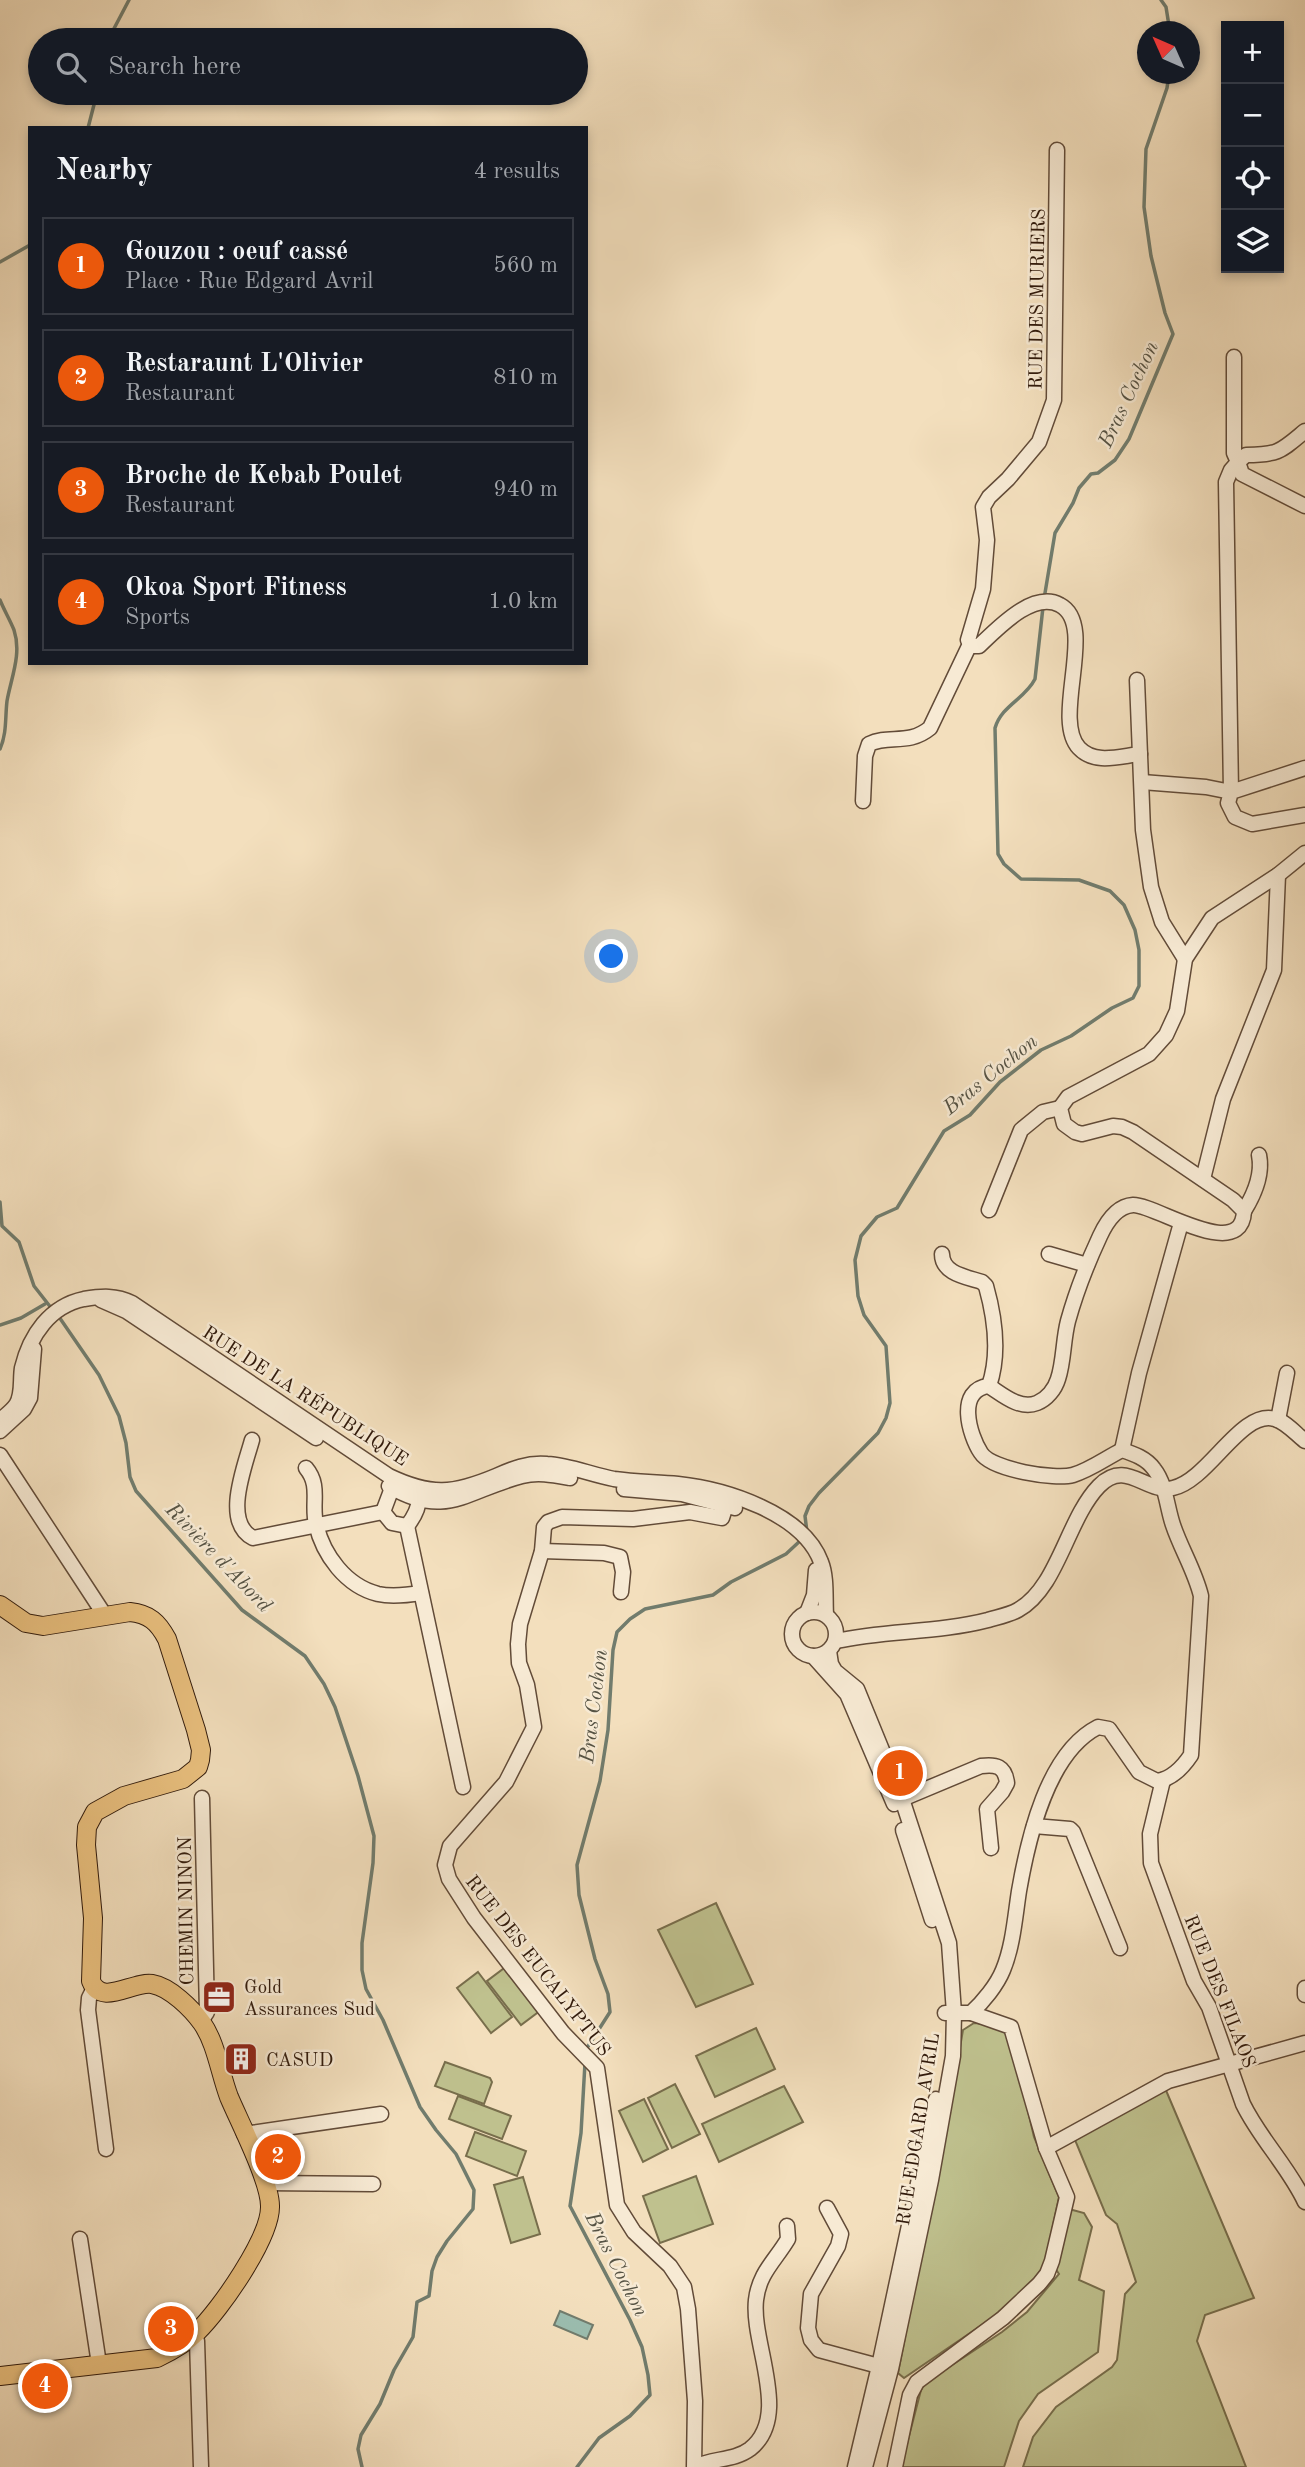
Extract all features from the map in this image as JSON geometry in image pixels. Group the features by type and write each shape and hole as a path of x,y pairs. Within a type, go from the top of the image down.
{"main road":[{"path":"0,1605 26,1623 43,1626 130,1612 140,1613 149,1616 159,1625 167,1639 201,1750 198,1767 183,1779 124,1796 95,1812 88,1828 86,1845 93,1919 91,1981 94,1988 103,1993 111,1993 135,1984 158,1986 201,2021 211,2037 220,2073 265,2183 270,2207 263,2238 217,2309 194,2335 175,2350 157,2358 0,2376"}],"street":[{"name":"RUE DES MURIERS","path":"863,801 865,756 869,744 878,740 912,738 930,728 970,644 968,637 983,589 987,540 983,507 1039,442 1054,400 1057,150"},
{"path":"1234,357 1234,453 1242,474 1305,506"},
{"path":"1305,430 1280,451 1269,455 1246,455 1231,470 1226,482 1231,792 1228,803 1235,817 1252,824 1305,815"},
{"path":"970,644 979,646 1020,610 1043,602 1057,603 1069,610 1077,635 1071,702 1072,735 1075,742 1079,749 1093,756 1110,759 1140,754"},
{"path":"1137,680 1143,830 1151,887 1162,922 1185,958"},
{"path":"1142,782 1206,787 1231,792 1305,768"},
{"path":"989,1210 1021,1130 1042,1112 1060,1108 1068,1097 1149,1054 1166,1035 1177,1010 1185,958 1212,918 1278,875 1305,853"},
{"path":"1203,1179 1223,1100 1274,970 1278,875"},
{"path":"1060,1108 1064,1124 1075,1132 1122,1127 1203,1179 1244,1211"},
{"path":"1122,1450 1073,1475 1052,1477 995,1464 982,1455 971,1429 968,1413 971,1398 976,1391 989,1386 1024,1405 1038,1402 1054,1388 1068,1322 1087,1265 1107,1223 1124,1207 1141,1206 1181,1223 1216,1233 1233,1230 1242,1222 1244,1211 1253,1194 1261,1163 1259,1156"},
{"path":"1122,1450 1139,1373 1181,1223"},
{"path":"942,1254 942,1260 949,1269 986,1286 994,1325 995,1362 989,1386"},
{"path":"1049,1255 1087,1265"},
{"name":"RUE DE LA RÉPUBLIQUE","path":"0,1420 16,1406 23,1368 42,1325 59,1308 71,1302 100,1300 126,1311 408,1489"},
{"path":"0,1431 24,1409 30,1398 36,1338"},
{"path":"1278,1420 1287,1373"},
{"path":"813,1548 816,1584 807,1613 795,1623 792,1637 799,1651 813,1656 863,1635 963,1627 1020,1609 1030,1602 1043,1585 1075,1522 1100,1485 1108,1478 1130,1476 1171,1489 1194,1478 1251,1424 1268,1418 1278,1420 1305,1441"},
{"path":"252,1440 237,1493 240,1530 253,1538 383,1512 408,1489"},
{"path":"971,2013 1002,1973 1009,1954 1025,1857 1034,1826 1053,1777 1077,1741 1098,1727 1109,1729 1118,1738 1139,1772 1157,1781 1163,1780 1185,1765 1191,1755 1201,1596 1173,1526 1154,1468 1146,1461 1122,1450"},
{"path":"0,1455 102,1611 103,1617"},
{"path":"306,1468 316,1483 316,1524 330,1559 350,1580 378,1594 421,1593"},
{"path":"408,1489 433,1503 458,1500 521,1476 542,1473 613,1488 728,1501 795,1527 805,1535 822,1563 832,1646"},
{"path":"408,1489 413,1518 407,1526 463,1787"},
{"path":"621,1592 623,1572 620,1557 604,1553 542,1550 544,1527 555,1519 633,1519 690,1512 722,1518 728,1501"},
{"path":"383,1512 392,1523 407,1526"},
{"name":"RUE DES EUCALYPTUS","path":"542,1550 520,1624 518,1644 519,1663 527,1685 534,1727 506,1782 450,1846 445,1865 449,1879 474,1917 562,2034 597,2067 617,2205 634,2232 670,2266 684,2287 695,2402 694,2467"},
{"path":"807,1613 820,1612 830,1620 863,1635"},
{"name":"RUE EDGARD AVRIL","path":"832,1646 830,1658 835,1671 857,1689 898,1801 940,1948 950,2013 936,2100 865,2467"},
{"name":"RUE EDGARD AVRIL","path":"813,1656 847,1694 898,1801"},
{"path":"898,1801 981,1766 994,1764 1004,1771 1007,1783 1003,1792 987,1809 991,1849"},
{"name":"RUE DES FILAOS","path":"1163,1780 1150,1834 1151,1863 1196,1987 1209,2007 1249,2117 1286,2167 1305,2202"},
{"name":"CHEMIN NINON","path":"201,2021 206,2012 202,1798"},
{"path":"1034,1826 1070,1829 1073,1832 1120,1948"},
{"path":"94,1988 89,1998 88,2010 106,2149"},
{"path":"1305,1988 1305,1995"},
{"path":"895,2467 911,2395 917,2382 1003,2318 1040,2284 1047,2274 1067,2197 1046,2148 1011,2027 971,2013 950,2013"},
{"path":"1046,2148 1168,2081 1305,2043"},
{"path":"244,2134 381,2114"},
{"path":"265,2183 373,2184"},
{"path":"827,2208 841,2234 838,2246 811,2294 808,2328 811,2340 819,2350 885,2367"},
{"path":"694,2467 747,2451 762,2437 766,2428 769,2397 756,2319 756,2300 760,2281 776,2253 788,2239 787,2226"},
{"path":"80,2239 99,2364"},
{"path":"194,2335 197,2341 201,2467"},
{"name":"RUE EDGARD AVRIL","path":"855,2467 885,2367"}],"green space":[{"path":"716,1903 753,1984 696,2007 658,1930"},
{"path":"507,1966 541,2010 521,2025 487,1981"},
{"path":"478,1972 512,2017 491,2033 457,1988"},
{"path":"974,2023 996,2027 1012,2042 1034,2137 1059,2197 1045,2264 1029,2286 992,2318 904,2378 898,2373 963,2030"},
{"path":"756,2028 775,2069 715,2097 696,2056"},
{"path":"445,2062 490,2078 492,2082 484,2104 435,2086"},
{"path":"675,2084 700,2134 672,2148 648,2098"},
{"path":"784,2086 803,2122 719,2162 702,2124"},
{"path":"1165,2088 1254,2298 1205,2315 1197,2341 1246,2467 1023,2467 1033,2437 1056,2407 1112,2367 1117,2360 1125,2294 1136,2282 1117,2224 1106,2215 1075,2140"},
{"path":"458,2096 511,2116 502,2139 449,2119"},
{"path":"644,2099 668,2149 643,2162 619,2111"},
{"path":"475,2132 526,2151 517,2176 466,2156"},
{"path":"696,2176 713,2224 660,2243 643,2196"},
{"path":"523,2177 540,2234 511,2243 494,2185"},
{"path":"1069,2209 1084,2213 1092,2227 1079,2280 1104,2291 1098,2352 1038,2394 1019,2421 1004,2467 901,2467 925,2383 1002,2332 1027,2312 1059,2274 1055,2268"}],"shaded area":[{"path":"560,2311 593,2325 587,2339 554,2325"}],"waterway":[{"path":"114,28 129,0"},
{"name":"Bras Cochon","path":"1161,0 1166,7 1168,21"},
{"name":"Bras Cochon","path":"1044,599 1055,533 1079,488 1091,474 1098,473 1115,460 1129,439 1173,334 1151,256 1144,207 1146,149 1168,84"},
{"path":"89,126 94,105"},
{"path":"0,262 28,246"},
{"name":"Rivière d'Abord","path":"0,600 14,630 17,648 0,749"},
{"name":"Bras Cochon","path":"807,1532 805,1516 809,1506 878,1433 890,1403 886,1346 864,1315 858,1296 855,1260 861,1236 877,1217 897,1208 944,1131 970,1115 1000,1082 1041,1050 1071,1036 1112,1008 1133,998 1139,986 1139,950 1135,930 1124,905 1110,891 1079,880 1021,879 1004,864 998,854 995,728 1003,713 1026,692 1035,679 1043,607"},
{"name":"Rivière d'Abord","path":"0,1202 2,1226 19,1242 34,1286 52,1309"},
{"path":"0,1325 21,1318 45,1304"},
{"name":"Rivière d'Abord","path":"57,1314 99,1375 119,1416 130,1477 136,1491 242,1610 305,1656 324,1684 335,1707 374,1836 362,1943 362,1970 366,1989 383,2020 420,2107 456,2154 474,2190 473,2209 437,2257 429,2296 417,2302 413,2337 394,2370 380,2404 361,2435 358,2449 362,2467"},
{"name":"Bras Cochon","path":"585,2051 610,2012 608,1994 595,1959 579,1895 577,1865 600,1781 608,1730 613,1650 617,1632 645,1609 713,1595 731,1582 786,1554 801,1540"},
{"name":"Bras Cochon","path":"577,2467 599,2438 630,2416 650,2395 642,2347 570,2206 581,2133 585,2063"}],"place":[{"name":"Gouzou : oeuf cassé","path":"900,1773"},
{"name":"Gold Assurances Sud","path":"219,1997"},
{"name":"CASUD","path":"241,2059"},
{"name":"Restaraunt L'Olivier","path":"278,2157"},
{"name":"Broche de Kebab Poulet","path":"171,2329"},
{"name":"Okoa Sport Fitness","path":"45,2386"}]}
